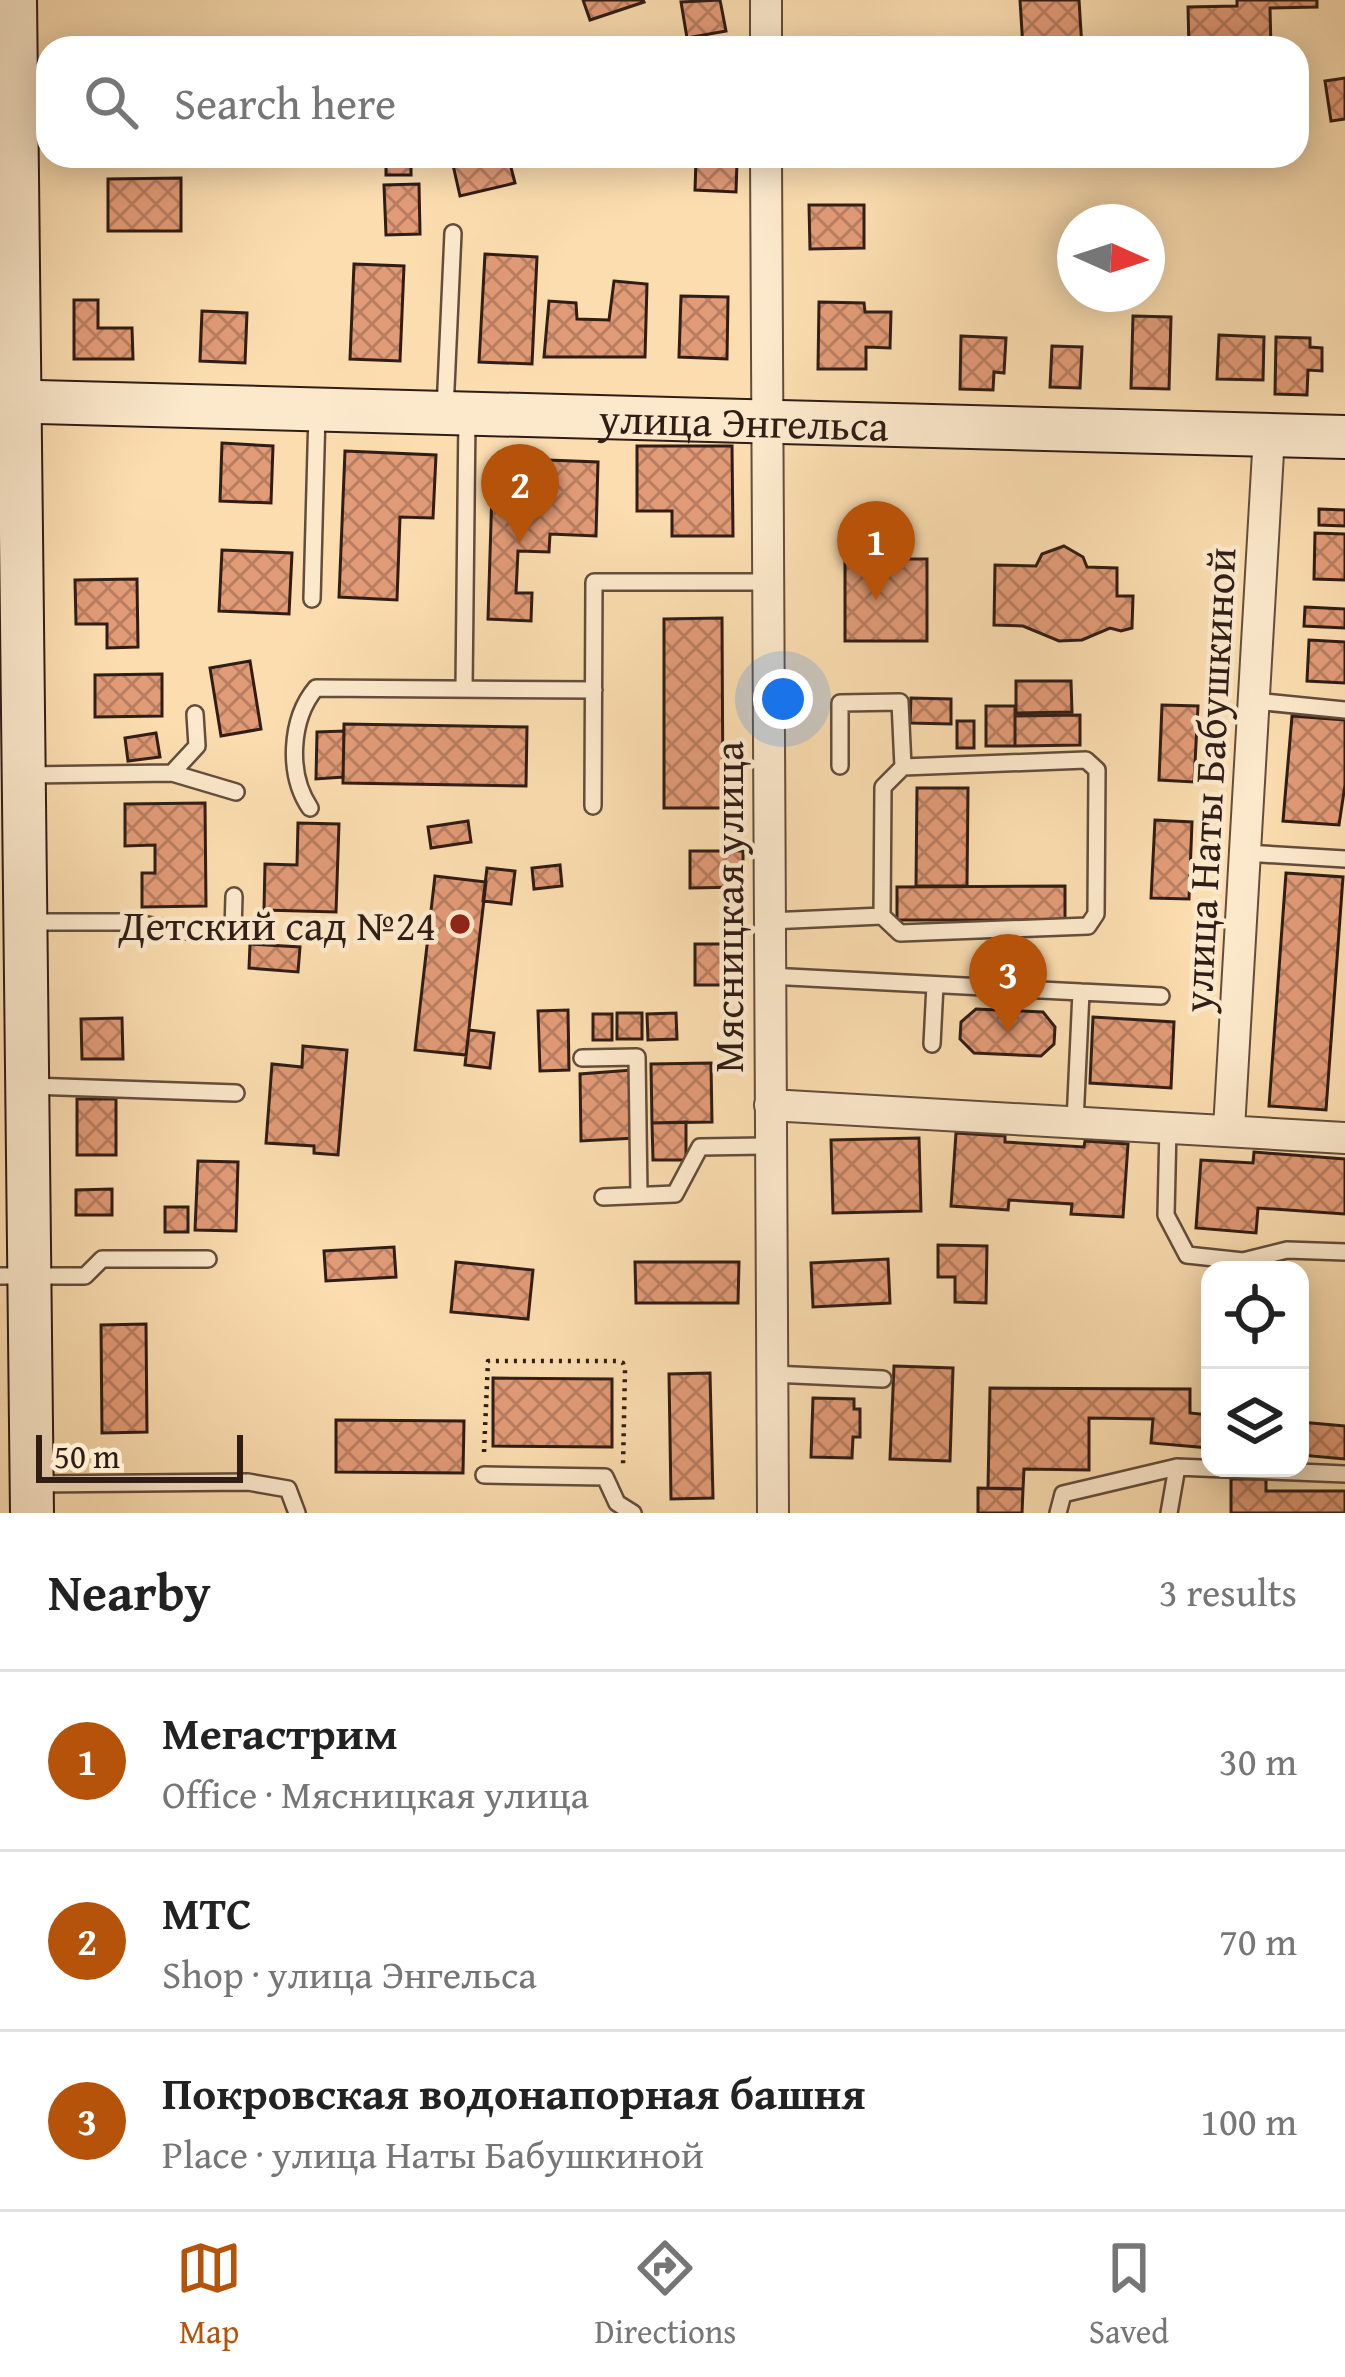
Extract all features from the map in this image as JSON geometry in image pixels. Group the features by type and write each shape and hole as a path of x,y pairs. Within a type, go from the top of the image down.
{"street":[{"path":"15,0 10,402 26,922 15,1038 28,1086 15,1276 32,1498"},
{"path":"766,0 766,36"},
{"name":"Мясницкая улица","path":"766,168 773,1513"},
{"name":"улица Энгельса","path":"10,402 1345,437"},
{"name":"улица Наты Бабушкиной","path":"1229,1129 1270,435"},
{"path":"770,1105 1345,1138"}],"lane":[{"path":"452,233 464,689"},
{"path":"312,599 317,410"},
{"path":"592,806 594,582 766,582"},
{"path":"310,808 296,783 296,725 304,702 316,688 594,690"},
{"path":"1254,701 1345,710"},
{"path":"840,766 840,703 900,702 903,766"},
{"path":"172,772 197,746 195,714"},
{"path":"769,921 882,916 900,933 1088,926 1096,914 1097,770 1086,760 903,766 883,787 882,916"},
{"path":"24,776 172,772 236,793"},
{"path":"1245,853 1345,859"},
{"path":"26,922 132,922 180,931 233,931 234,896"},
{"path":"769,976 1161,996"},
{"path":"932,1044 935,985"},
{"path":"1075,1121 1081,992"},
{"path":"582,1058 637,1057 639,1196"},
{"path":"28,1086 236,1093"},
{"path":"1168,1127 1166,1215 1187,1256 1243,1261 1287,1250 1345,1252"},
{"path":"603,1197 675,1194 700,1147 771,1146"},
{"path":"15,1276 85,1276 102,1259 208,1259"},
{"path":"772,1374 883,1378"},
{"path":"1058,1513 1063,1494 1177,1467 1345,1474"},
{"path":"1168,1513 1177,1467"},
{"path":"484,1475 609,1479 614,1498 633,1513"},
{"path":"32,1498 248,1482 288,1489 296,1513"}],"path":[{"path":"484,1475 488,1361 617,1361 625,1370 624,1463 609,1479"}],"building":[{"path":"583,0 643,0 644,2 590,20"},
{"path":"720,0 726,31 687,36 681,2"},
{"path":"1020,0 1079,0 1081,36 1022,36"},
{"path":"1237,0 1317,0 1317,7 1270,8 1271,36 1189,36 1188,7 1237,6"},
{"path":"1345,78 1345,119 1331,121 1325,81"},
{"path":"386,168 411,168 411,175 386,175"},
{"path":"454,168 511,168 515,183 460,196"},
{"path":"696,168 737,168 736,192 695,190"},
{"path":"181,178 181,231 108,231 108,179"},
{"path":"419,184 420,234 386,235 384,185"},
{"path":"809,205 864,205 864,248 810,249"},
{"path":"485,254 537,257 532,364 479,362"},
{"path":"354,264 404,266 400,361 350,359"},
{"path":"614,281 647,284 645,357 544,357 549,301 576,303 577,319 609,320"},
{"path":"681,296 728,297 727,359 679,357"},
{"path":"74,300 98,300 98,328 132,328 133,359 74,359"},
{"path":"819,302 864,303 865,312 891,312 890,348 866,347 866,369 818,369"},
{"path":"202,311 247,313 245,363 200,361"},
{"path":"1133,316 1171,317 1169,389 1131,388"},
{"path":"1219,335 1264,337 1263,380 1217,379"},
{"path":"961,336 1006,338 1004,373 994,372 993,390 960,389"},
{"path":"1276,337 1310,338 1310,347 1322,348 1322,371 1308,370 1307,395 1275,394"},
{"path":"1052,346 1082,347 1080,388 1050,387"},
{"path":"222,443 273,446 271,503 220,501"},
{"path":"637,446 732,446 733,536 672,536 672,511 637,511"},
{"path":"345,451 436,455 433,518 400,517 397,600 339,597"},
{"path":"493,458 598,462 596,536 550,534 549,552 518,551 516,593 532,593 531,621 488,619"},
{"path":"1319,509 1345,510 1345,526 1319,525"},
{"path":"1315,533 1345,534 1345,580 1314,579"},
{"path":"1064,546 1083,557 1087,567 1117,568 1117,596 1133,596 1132,628 1110,628 1082,640 1059,641 1023,626 994,625 995,565 1036,566 1042,554"},
{"path":"222,550 292,553 289,614 219,611"},
{"path":"845,559 927,559 927,641 845,641"},
{"path":"137,579 138,647 107,648 107,624 76,624 75,580"},
{"path":"1305,607 1345,609 1345,628 1304,626"},
{"path":"722,618 723,808 664,808 664,619"},
{"path":"1309,640 1345,642 1345,683 1307,681"},
{"path":"250,661 261,729 221,736 210,668"},
{"path":"162,674 162,716 95,717 95,675"},
{"path":"1016,681 1071,681 1072,712 1016,713"},
{"path":"911,698 951,699 951,724 910,723"},
{"path":"1162,705 1198,706 1194,782 1159,780"},
{"path":"986,706 1015,706 1015,746 986,746"},
{"path":"1080,715 1080,745 1015,746 1015,716"},
{"path":"1292,716 1345,720 1345,785 1339,825 1283,821"},
{"path":"957,721 974,721 974,748 957,748"},
{"path":"344,724 527,727 526,786 343,783"},
{"path":"344,731 343,777 316,779 317,732"},
{"path":"156,733 160,757 128,761 125,738"},
{"path":"917,788 968,788 967,886 916,886"},
{"path":"205,803 206,906 142,907 142,873 155,873 155,845 125,846 125,804"},
{"path":"1155,820 1192,822 1189,899 1151,898"},
{"path":"468,821 471,842 431,848 428,827"},
{"path":"298,823 339,824 336,912 264,910 265,864 297,865"},
{"path":"690,851 743,851 743,887 690,888"},
{"path":"560,865 562,886 534,889 532,868"},
{"path":"487,868 515,871 511,904 483,901"},
{"path":"1286,873 1343,877 1326,1110 1269,1106"},
{"path":"435,876 486,882 466,1055 415,1050"},
{"path":"1065,886 1065,920 897,920 897,887"},
{"path":"250,944 300,947 298,972 249,968"},
{"path":"695,944 741,944 741,985 695,985"},
{"path":"1007,956 1031,957 1030,981 1006,980"},
{"path":"976,1009 1043,1012 1055,1027 1054,1044 1041,1056 974,1053 960,1039 961,1022"},
{"path":"568,1010 569,1070 540,1071 538,1011"},
{"path":"617,1013 642,1013 642,1039 617,1039"},
{"path":"676,1013 677,1039 648,1040 647,1014"},
{"path":"593,1014 612,1014 612,1040 593,1040"},
{"path":"1093,1017 1174,1022 1171,1088 1090,1083"},
{"path":"122,1018 123,1059 82,1059 81,1019"},
{"path":"469,1030 494,1033 490,1068 465,1065"},
{"path":"303,1046 347,1050 338,1155 314,1153 314,1146 266,1143 272,1064 302,1067"},
{"path":"711,1063 712,1122 652,1123 651,1064"},
{"path":"632,1070 635,1138 581,1141 580,1074"},
{"path":"77,1099 116,1099 116,1155 77,1155"},
{"path":"686,1122 686,1160 653,1160 652,1123"},
{"path":"956,1133 1005,1136 1005,1142 1084,1147 1085,1141 1128,1144 1123,1217 1071,1214 1072,1204 1009,1200 1008,1210 951,1206"},
{"path":"919,1138 921,1211 833,1213 831,1140"},
{"path":"1254,1152 1345,1159 1345,1214 1258,1208 1256,1233 1196,1228 1201,1160 1253,1163"},
{"path":"198,1161 238,1162 236,1231 195,1230"},
{"path":"112,1189 112,1215 76,1215 76,1190"},
{"path":"165,1207 188,1207 188,1232 165,1232"},
{"path":"938,1245 987,1246 986,1303 955,1302 955,1277 938,1277"},
{"path":"394,1247 396,1277 326,1281 324,1251"},
{"path":"888,1259 890,1303 813,1307 811,1263"},
{"path":"456,1262 533,1270 528,1319 451,1312"},
{"path":"635,1262 739,1262 738,1303 636,1303"},
{"path":"146,1324 147,1432 102,1433 101,1325"},
{"path":"894,1366 953,1368 950,1461 890,1459"},
{"path":"710,1373 713,1498 671,1499 669,1374"},
{"path":"493,1378 612,1379 612,1447 493,1446"},
{"path":"990,1388 1190,1389 1190,1413 1201,1414 1201,1447 1151,1443 1153,1419 1089,1418 1089,1470 1024,1469 1023,1489 988,1488"},
{"path":"813,1398 854,1399 854,1409 860,1409 860,1437 853,1437 852,1458 811,1457"},
{"path":"336,1420 464,1421 463,1473 336,1472"},
{"path":"1309,1423 1345,1426 1345,1459 1309,1456"},
{"path":"1231,1479 1266,1479 1266,1491 1345,1491 1345,1513 1231,1513"},
{"path":"978,1488 1023,1489 1022,1513 978,1513"}],"place":[{"name":"МТС","path":"520,543"},
{"name":"Мегастрим","path":"876,600"},
{"name":"Детский сад №24","path":"460,924"},
{"name":"Покровская водонапорная башня","path":"1008,1033"}]}
